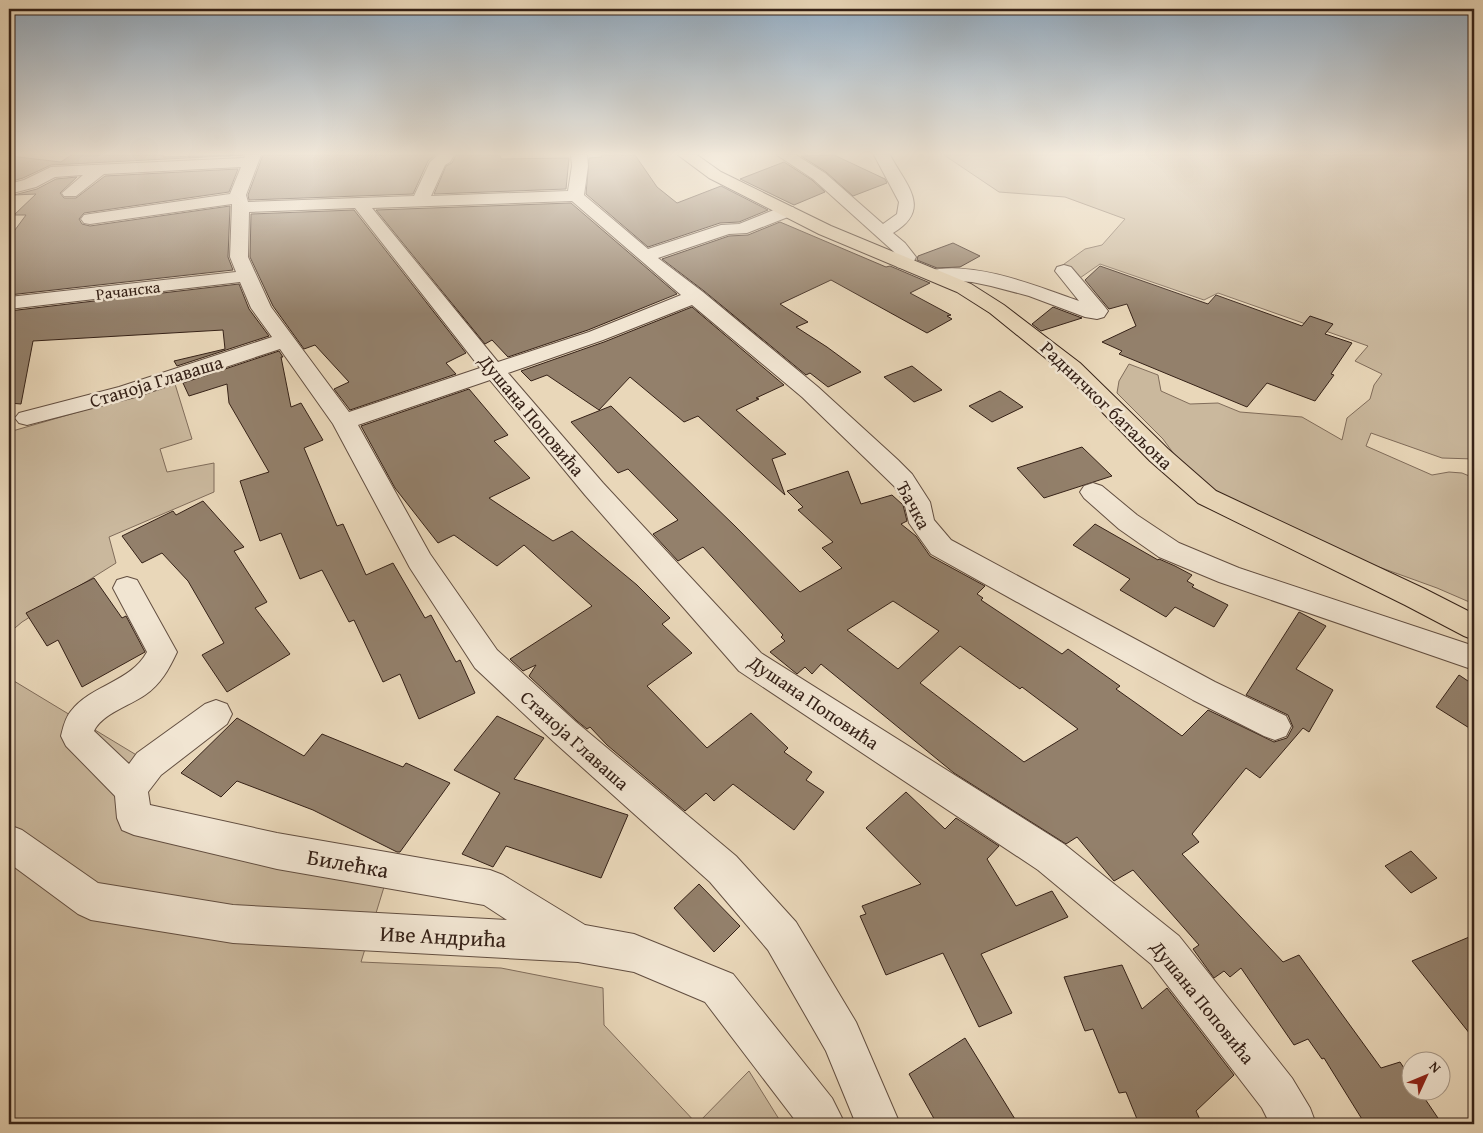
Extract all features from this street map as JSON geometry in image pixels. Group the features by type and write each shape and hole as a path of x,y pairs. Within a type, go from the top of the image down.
{"main road":[{"name":"Радничког батаљона","path":"781,208 964,288 997,309 1058,356 1102,396 1158,455 1207,497 1234,512 1415,597 1474,628"}],"street":[{"path":"90,219 188,208"},
{"name":"Станоја Главаша","path":"240,208 239,257 261,308 344,422 420,562 486,659 565,732 723,869 782,936 841,1037 878,1124"},
{"name":"Душана Поповића","path":"363,208 494,371 594,488 750,662 1051,857 1165,950 1277,1093 1294,1124"},
{"name":"Ђачка","path":"590,208 810,392 889,466 903,480 917,502 922,523 930,536 941,547 1204,692 1275,726"},
{"path":"854,208 906,255 904,263"},
{"path":"882,232 902,219 908,208"},
{"path":"645,256 727,230 742,229 787,211"},
{"path":"935,275 960,274 1054,298 1097,313 1098,311 1064,271"},
{"name":"Рачанска","path":"9,303 247,276"},
{"path":"344,422 596,336 696,296"},
{"name":"Станоја Главаша","path":"27,418 127,392 285,340"},
{"path":"1094,492 1128,522 1169,550 1229,574 1474,658"},
{"path":"127,588 162,652 154,668 135,686 92,710 81,722 77,736 131,789 149,764 216,714"},
{"name":"Билећка","path":"131,789 134,818 277,851 490,888 578,943"},
{"name":"Иве Андрића","path":"9,842 91,901 233,924 578,943 634,953 719,988 817,1113 823,1124"}],"shaded area":[{"path":"1095,208 1474,208 1474,459 1442,458 1371,433 1366,446 1432,475 1449,472 1462,473 1474,478 1474,604 1437,588 1354,558 1222,496 1179,461 1163,439 1117,393 1119,381 1129,364 1158,375 1161,391 1190,404 1218,403 1240,412 1302,417 1342,440 1347,418 1370,399 1374,385 1382,374 1355,361 1368,346 1218,293 1204,300 1100,264 1077,280 1060,267 1085,249 1102,245 1125,219"},
{"path":"175,384 192,439 160,449 167,472 214,463 214,492 109,537 116,563 22,622 9,633 9,432"},
{"path":"9,678 148,762 131,831 384,887 361,962 501,968 603,988 604,1025 697,1124 9,1124"},
{"path":"749,1071 782,1124 697,1124"}],"building":[{"path":"21,208 119,208 84,213 79,219 82,224 90,226 217,208 230,208 228,257 233,270 9,295 9,238 26,215 14,215"},
{"path":"577,208 677,294 588,330 508,357 492,340 485,344 376,210"},
{"path":"602,208 764,208 768,210 739,222 720,223 648,247"},
{"path":"354,210 466,353 446,363 456,374 350,410 334,389 349,382 315,345 304,349 273,306 250,257 251,214"},
{"path":"780,222 886,267 890,266 930,283 910,293 951,315 947,316 952,319 927,333 831,280 780,304 808,322 796,327 861,372 828,387 810,373 806,375 662,259 729,236 748,235"},
{"path":"953,243 980,256 960,267 937,268 917,260 918,256"},
{"path":"1100,266 1208,304 1216,295 1302,326 1310,316 1333,324 1325,334 1352,343 1331,374 1334,375 1315,401 1267,383 1247,407 1119,354 1122,351 1102,342 1136,326 1127,304 1109,309 1085,280"},
{"path":"239,284 249,309 269,336 177,366 174,361 225,349 223,330 33,341 21,404 9,403 9,311"},
{"path":"692,307 784,385 736,410 786,454 772,459 785,495 698,416 684,422 630,377 599,410 547,375 531,381 521,371 604,342"},
{"path":"1053,307 1082,318 1041,331 1032,324"},
{"path":"279,351 283,357 281,357 291,407 301,403 323,440 304,448 337,526 343,524 366,575 393,563 425,618 431,615 456,662 460,660 475,693 419,719 400,674 383,682 354,620 349,622 322,570 300,579 281,533 260,541 240,481 269,472 229,403 227,384 189,396 183,383"},
{"path":"912,366 942,390 914,402 884,377"},
{"path":"469,389 508,435 494,441 530,478 489,498 553,541 572,531 637,585 670,618 662,624 692,653 647,686 707,748 751,713 788,748 784,752 812,772 806,780 824,792 794,830 733,784 714,801 706,793 685,811 607,745 590,727 587,729 577,721 529,676 536,665 523,671 510,659 592,606 524,545 497,566 454,535 438,543 395,488 361,426"},
{"path":"1000,391 1023,407 992,422 969,406"},
{"path":"611,406 800,592 842,568 822,548 833,542 798,510 803,507 787,491 848,471 861,504 892,495 903,505 907,521 901,524 916,536 930,556 985,586 977,594 983,598 981,600 1062,654 1068,649 1120,686 1116,689 1182,736 1208,710 1274,742 1287,738 1293,727 1288,715 1246,695 1299,612 1326,626 1296,669 1333,690 1309,732 1303,728 1260,778 1246,768 1192,834 1199,842 1182,854 1283,962 1299,955 1381,1068 1400,1062 1400,1100 1426,1100 1442,1124 1365,1124 1324,1058 1322,1059 1308,1039 1294,1045 1241,968 1230,977 1224,971 1214,978 1193,949 1199,945 1133,870 1114,881 1077,837 1066,844 954,773 821,664 812,674 805,667 797,674 770,652 785,641 781,637 783,635 703,547 678,561 653,534 678,520 628,469 618,473 571,422","holes":["893,601 939,631 898,669 847,630","960,646 1020,689 1022,687 1078,729 1024,762 920,683"]},
{"path":"1082,447 1112,476 1044,498 1017,468"},
{"path":"203,501 244,547 234,551 267,602 255,608 290,654 227,692 202,655 224,643 188,581 162,553 142,563 122,536 173,511 176,515"},
{"path":"1095,524 1158,560 1192,575 1187,581 1194,585 1192,587 1228,605 1214,627 1175,607 1166,617 1120,590 1130,579 1073,545"},
{"path":"94,578 122,618 126,616 145,652 82,687 58,640 47,646 26,613"},
{"path":"1459,675 1474,685 1474,731 1436,707"},
{"path":"497,716 544,738 514,779 628,815 601,878 506,846 493,867 462,854 500,793 454,770"},
{"path":"237,718 304,756 322,734 403,767 406,763 450,783 400,852 397,852 313,810 237,781 221,797 181,773"},
{"path":"906,792 945,829 956,818 999,846 987,859 1016,906 1052,891 1068,917 981,954 1012,1013 979,1027 943,953 886,975 860,916 866,914 862,906 921,884 866,828"},
{"path":"1411,851 1437,878 1411,893 1385,866"},
{"path":"699,884 740,926 714,952 674,908"},
{"path":"1474,935 1474,1039 1412,961"},
{"path":"1122,965 1142,1009 1167,988 1234,1075 1196,1111 1202,1124 1139,1124 1126,1092 1119,1093 1093,1029 1085,1031 1064,977"},
{"path":"965,1038 1018,1124 937,1124 909,1074"}]}
